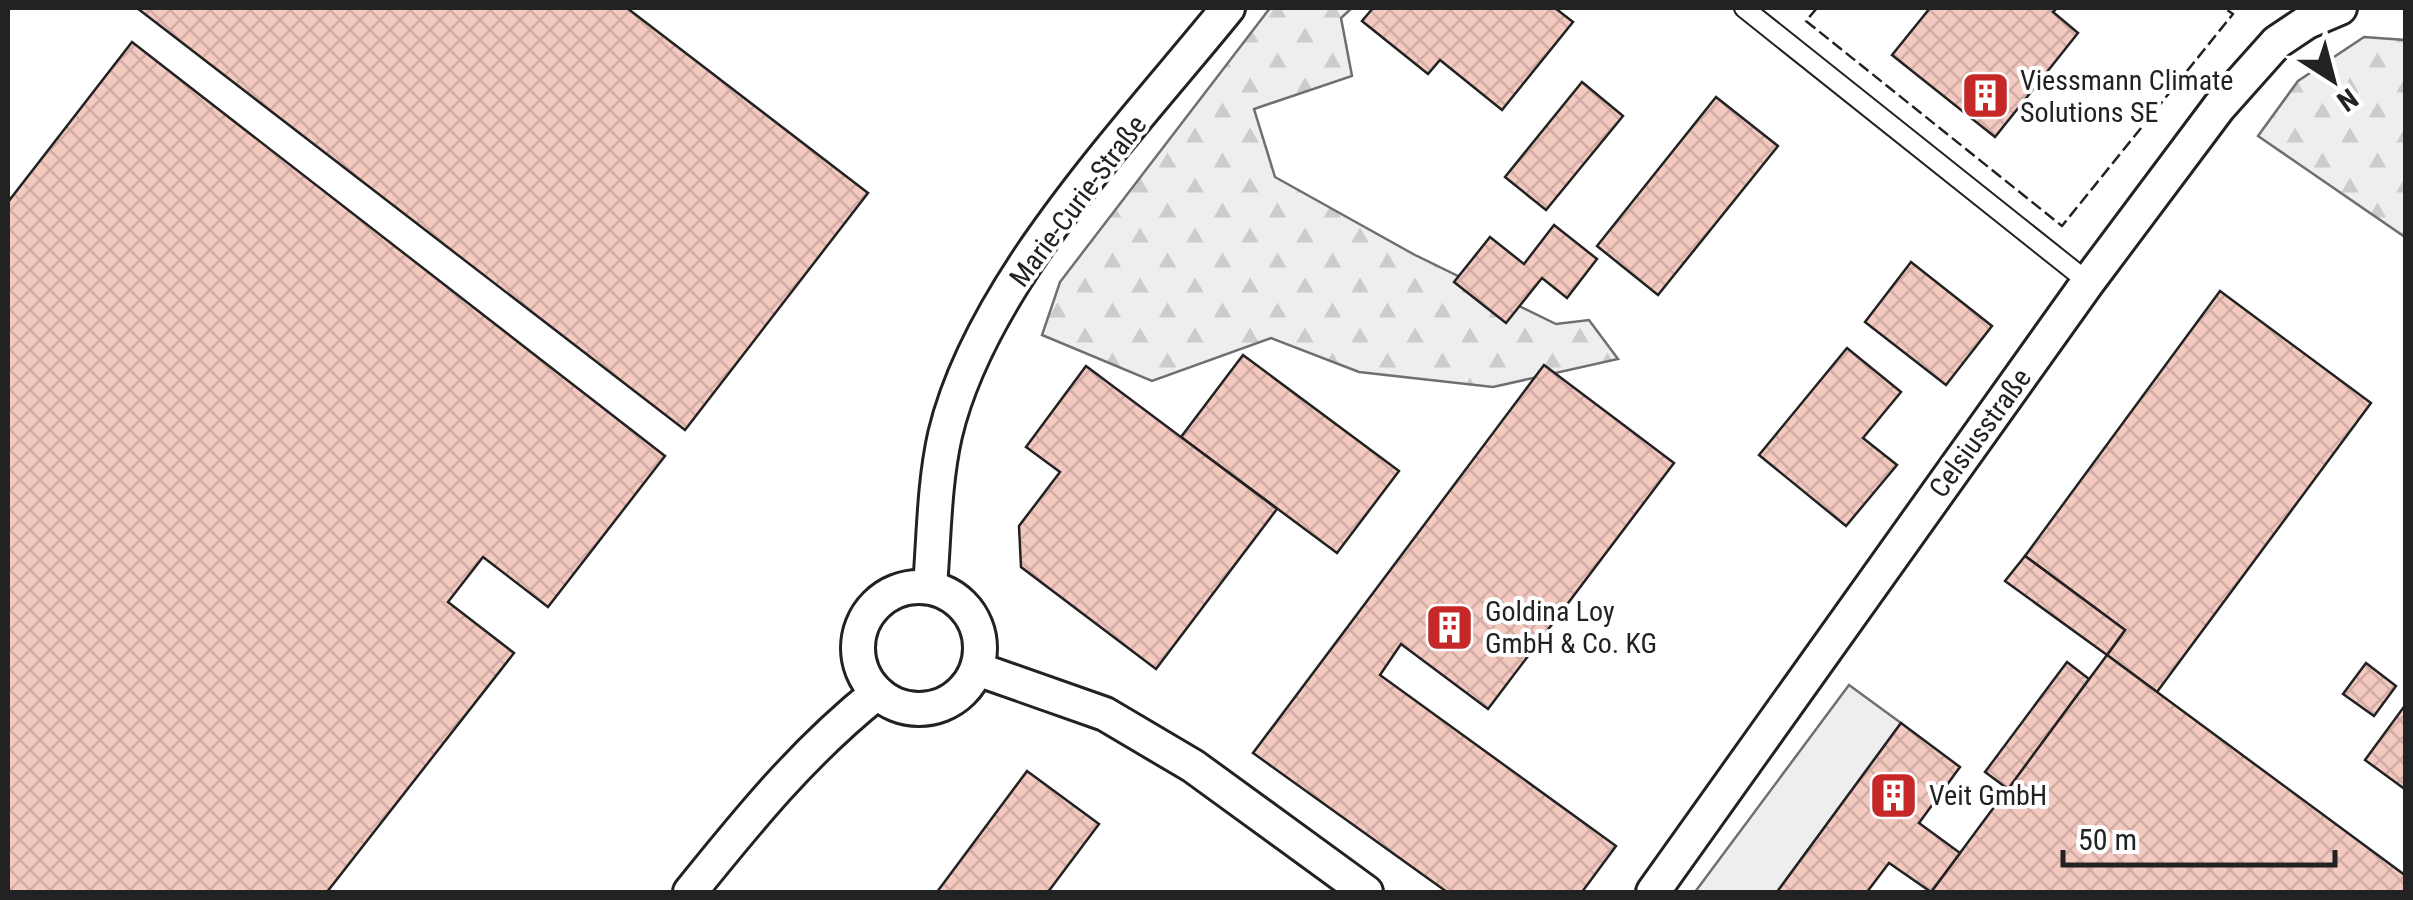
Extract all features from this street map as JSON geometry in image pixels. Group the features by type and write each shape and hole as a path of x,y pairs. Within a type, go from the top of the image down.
{"street":[{"name":"Marie-Curie-Straße","path":"930,587 945,436 966,372 1040,243 1228,8"},
{"name":"Celsiusstraße","path":"1653,892 2088,282 2261,57 2306,22 2340,8"},
{"path":"930,587 947,592 973,616 980,634 978,668 967,686 934,708 894,704 877,693 858,658 864,620 892,592 930,587"},
{"path":"978,668 1104,714 1193,766 1366,892"},
{"path":"690,892 768,795 824,736 877,693"}],"lane":[{"path":"1744,8 2088,282"}],"green space":[{"path":"1270,8 1352,8 1341,18 1352,76 1254,109 1275,177 1415,255 1556,324 1589,320 1618,359 1493,387 1359,372 1271,338 1152,381 1042,335 1060,282"},
{"path":"2364,37 2405,40 2405,237 2258,136 2298,81"},
{"path":"1849,685 1901,723 1777,892 1695,892"}],"building":[{"path":"137,8 627,8 868,193 685,430"},
{"path":"1373,8 1555,8 1573,22 1502,110 1440,60 1428,74 1362,21"},
{"name":"Viessmann Climate Solutions SE","path":"1930,8 2057,8 2053,12 2078,33 1995,137 1892,55"},
{"path":"132,42 665,456 548,607 483,557 448,602 514,653 327,892 8,892 8,202"},
{"path":"1582,82 1623,116 1546,210 1505,177"},
{"path":"1716,97 1778,146 1658,295 1597,246"},
{"path":"1554,225 1597,259 1567,298 1542,278 1506,323 1454,282 1490,237 1524,264"},
{"path":"1911,262 1992,326 1946,385 1865,322"},
{"path":"2220,291 2371,403 2157,692 2107,655 2125,630 2025,556"},
{"path":"1847,348 1901,392 1863,438 1897,465 1846,526 1759,455"},
{"path":"1243,355 1399,471 1337,553 1181,437"},
{"name":"Goldina Loy GmbH & Co. KG","path":"1544,365 1674,463 1488,709 1401,644 1380,675 1616,846 1582,892 1447,892 1253,753"},
{"path":"1086,366 1277,509 1156,669 1021,567 1019,526 1060,472 1026,447"},
{"path":"2025,556 2125,630 2107,655 2005,581"},
{"path":"2107,655 2406,876 2406,892 1931,892"},
{"path":"2067,662 2089,679 2008,789 1985,772"},
{"path":"2366,663 2396,686 2374,716 2343,694"},
{"path":"2406,704 2406,790 2365,760"},
{"name":"Veit GmbH","path":"1901,723 1960,767 1919,823 1960,853 1931,892 1889,863 1867,892 1777,892"},
{"path":"1027,771 1099,824 1048,892 937,892"}],"fence":[{"path":"1817,8 1806,21 2062,226 2233,14 2224,8"}],"place":[{"name":"Viessmann Climate Solutions SE","path":"1985,96"},
{"name":"Goldina Loy GmbH & Co. KG","path":"1450,627"},
{"name":"Veit GmbH","path":"1894,795"}]}
